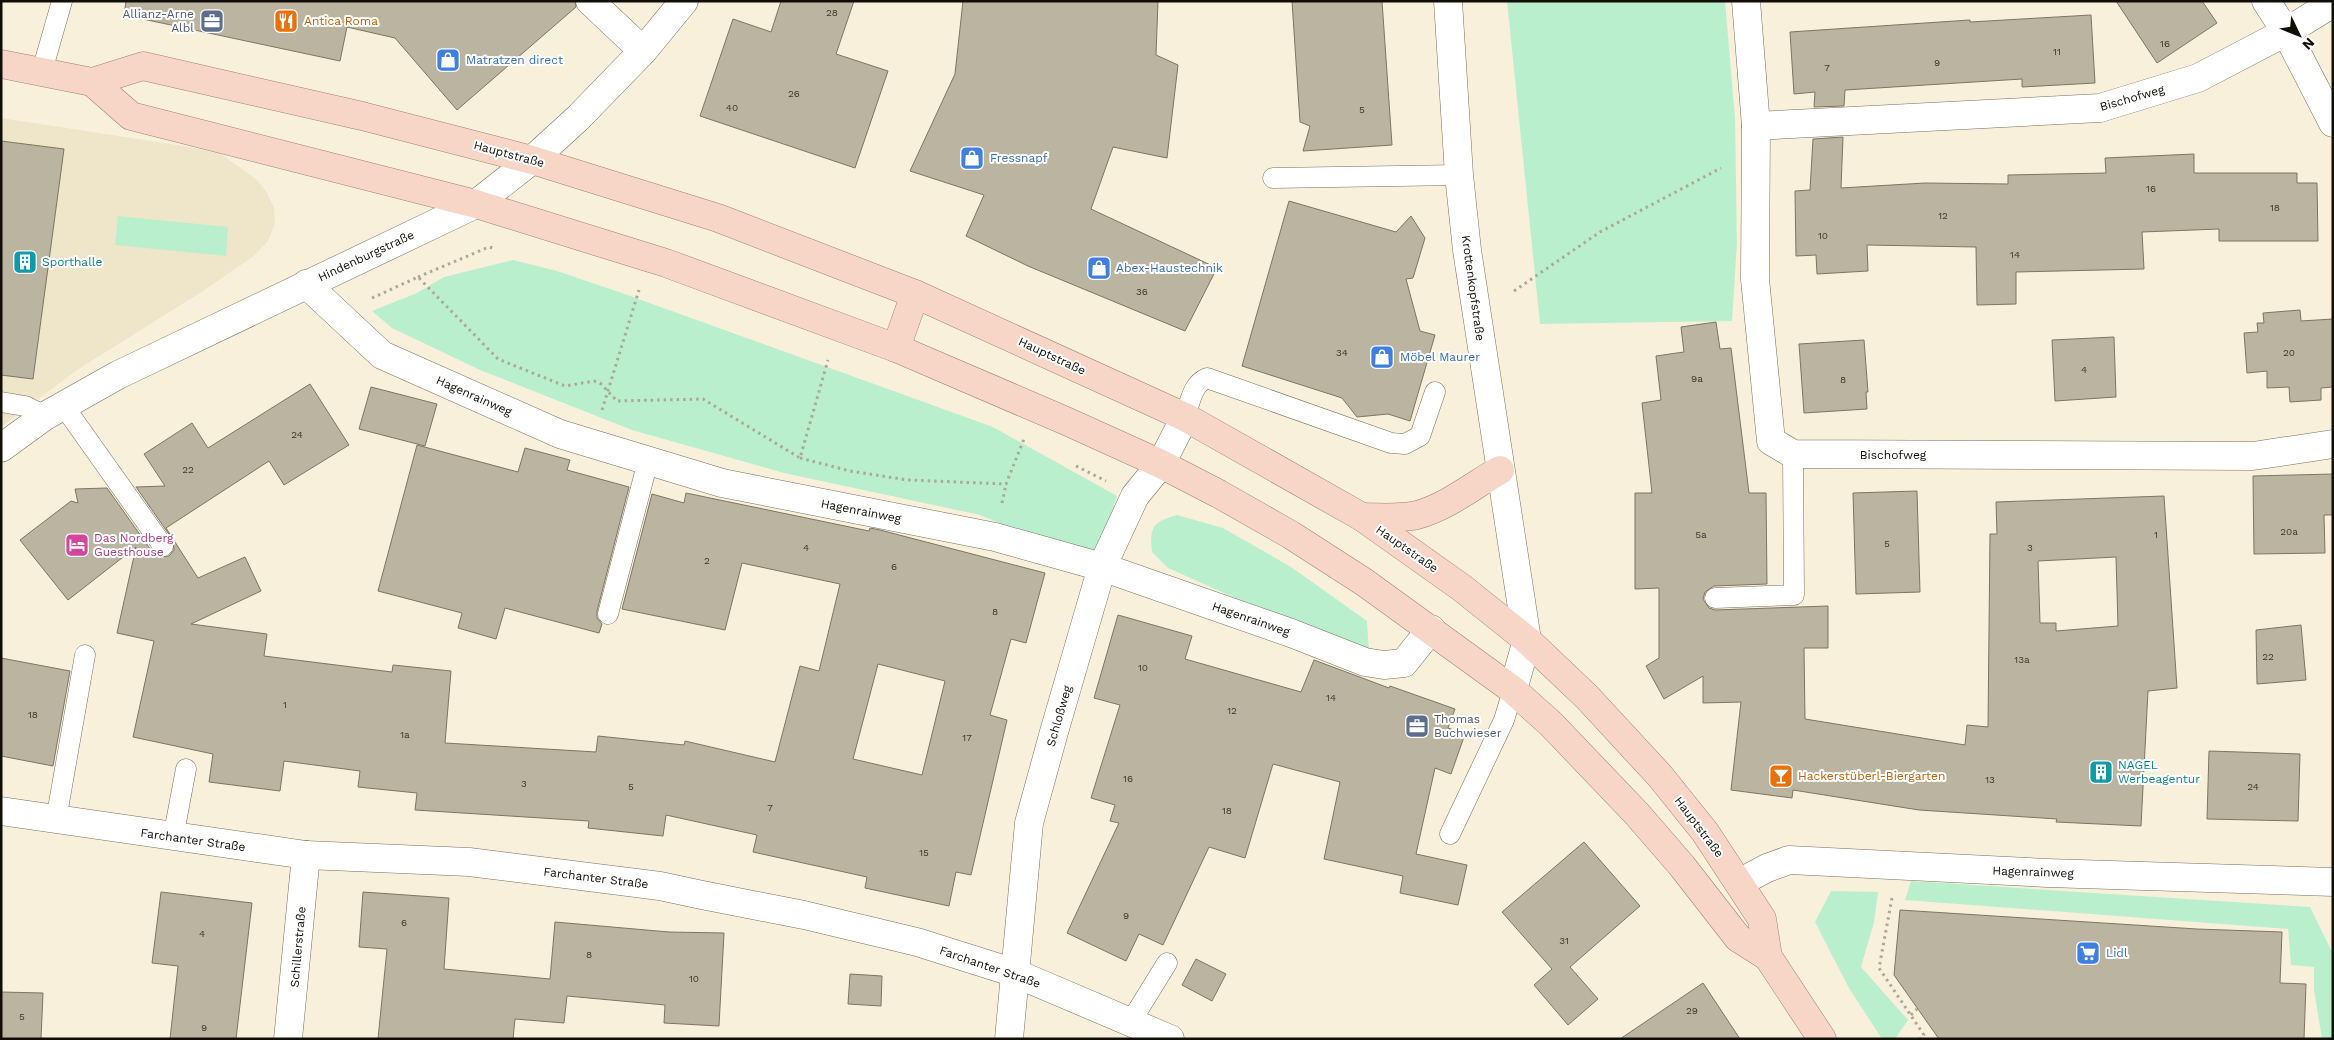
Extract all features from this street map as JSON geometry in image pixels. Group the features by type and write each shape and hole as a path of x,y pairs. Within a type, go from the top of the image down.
{"main road":[{"name":"Hauptstraße","path":"1,64 92,82 131,116 476,204 666,263 896,348 1161,464 1291,535 1431,629 1513,690 1584,757 1638,814 1682,866 1738,938 1768,957 1822,1039"},
{"name":"Hauptstraße","path":"92,82 143,66 362,116 532,160 718,218 915,294 1185,418 1362,517 1406,546 1527,640 1587,697 1660,776 1704,832 1762,919 1768,957"},
{"path":"896,348 915,294"},
{"path":"1362,517 1397,517 1417,514 1446,503 1500,470"}],"street":[{"path":"590,1 643,51"},
{"name":"Hindenburgstraße","path":"1,448 54,410 118,375 476,204 532,160 578,118 643,51 684,1"},
{"name":"Krottenkopfstraße","path":"1448,1 1459,175 1468,250 1527,640 1513,690"},
{"path":"1746,1 1755,138 1755,279 1771,441 1793,454"},
{"path":"2266,1 2286,32 2333,123"},
{"path":"2286,32 2333,3"},
{"path":"2286,32 2333,22"},
{"name":"Bischofweg","path":"1755,138 2100,108 2198,78 2286,32"},
{"name":"Hagenrainweg","path":"306,284 382,355 560,434 648,461 722,483 995,537 1102,567 1291,633 1365,662 1384,665 1404,663 1431,629"},
{"name":"Schloßweg","path":"1009,1039 1030,823 1102,567 1135,496 1161,464 1185,418"},
{"name":"Bischofweg","path":"1793,454 2253,456 2333,444"},
{"name":"Farchanter Straße","path":"1,811 173,838 306,855 469,862 660,886 814,917 917,942 1015,973 1170,1039"},
{"name":"Schillerstraße","path":"288,1039 306,855"},
{"name":"Hagenrainweg","path":"1739,883 1767,868 1789,860 1898,866 2333,882"}],"lane":[{"path":"42,71 62,1"},
{"path":"1273,178 1459,175"},
{"path":"1185,418 1196,386 1207,378 1391,443 1405,444 1420,436 1435,392"},
{"path":"1,402 54,410 163,546"},
{"path":"1715,598 1794,595 1793,454"},
{"path":"608,614 648,461"},
{"path":"56,820 85,655"},
{"path":"1450,834 1504,720 1513,690"},
{"path":"173,838 186,769"},
{"path":"1130,1023 1167,964"}],"path":[{"path":"1514,291 1600,232 1755,138"},
{"path":"338,314 489,247 498,248"},
{"path":"418,277 498,359 565,386 594,382 600,383 617,401 703,399 800,458 850,471 908,480 1006,484 1024,440"},
{"path":"631,286 648,292"},
{"path":"601,412 639,289"},
{"path":"819,357 838,364"},
{"path":"800,458 828,360"},
{"path":"1016,436 1032,444"},
{"path":"1075,465 1135,496"},
{"path":"1898,866 1879,968 1924,1035 1920,1039"},
{"path":"1911,1015 1917,1009"}],"shaded area":[{"path":"1,118 190,147 221,154 257,180 267,193 274,208 275,223 268,241 255,255 203,291 77,370 1,427"}],"green space":[{"path":"1507,1 1725,1 1735,118 1737,242 1732,321 1540,324"},
{"path":"118,216 228,227 226,256 115,245"},
{"path":"513,260 557,271 619,292 993,427 1117,496 1096,557 1017,530 980,515 784,473 632,430 480,370 392,328 372,311 417,293 444,277"},
{"path":"1177,515 1223,528 1291,567 1367,621 1369,652 1327,639 1168,568 1152,552 1152,531 1158,523"},
{"path":"1911,881 2310,907 2333,954 2333,1039 2322,1039 2314,990 2314,967 2291,965 2288,929 1905,900"},
{"path":"1831,891 1878,892 1874,922 1861,967 1908,1020 1895,1039 1882,1039 1849,988 1815,922"}],"building":[{"path":"126,1 575,1 576,7 457,110 395,38 347,27 340,61 124,15"},
{"path":"781,1 854,1 836,54 888,71 855,168 700,116 733,19 771,32"},
{"path":"963,1 1158,1 1156,55 1178,65 1167,158 1113,147 1091,209 1217,268 1185,331 1028,266 966,236 984,195 910,171 955,74"},
{"path":"1292,1 1382,1 1392,145 1303,151 1310,126 1300,122"},
{"path":"2116,1 2202,1 2217,23 2157,63"},
{"path":"2091,15 2095,83 2022,87 2022,79 1845,90 1844,106 1814,107 1815,92 1794,94 1790,32 1970,20 1970,22"},
{"path":"1843,137 1841,188 1925,183 2008,184 2008,175 2106,173 2105,158 2194,154 2194,173 2297,173 2297,183 2317,183 2318,241 2219,241 2219,229 2142,232 2144,269 2016,272 2016,304 1977,305 1976,247 1867,245 1868,271 1817,274 1816,255 1796,256 1795,191 1810,190 1813,139"},
{"name":"Sporthalle","path":"1,141 64,149 33,379 1,375"},
{"path":"1289,201 1396,232 1411,216 1425,238 1413,278 1406,279 1420,331 1435,335 1410,421 1388,414 1357,417 1342,398 1242,366"},
{"path":"2300,310 2301,321 2333,319 2333,387 2321,388 2321,400 2290,402 2289,387 2267,388 2267,371 2247,373 2244,333 2258,332 2257,323 2264,323 2263,313"},
{"path":"1716,322 1720,349 1731,348 1749,493 1766,493 1767,584 1714,586 1705,592 1703,599 1709,608 1715,610 1828,606 1828,648 1804,648 1805,719 1965,745 1967,725 1988,727 1990,534 1997,534 1996,502 2164,496 2177,688 2148,691 2141,826 2056,822 2057,819 1919,810 1793,790 1792,798 1731,790 1741,702 1703,703 1703,676 1664,699 1646,666 1659,658 1659,588 1635,589 1635,493 1652,493 1642,403 1661,400 1656,356 1684,352 1681,327","holes":["2116,557 2118,626 2056,631 2056,623 2040,623 2038,561"]},
{"path":"2114,337 2116,397 2055,401 2052,340"},
{"path":"1864,340 1868,392 1866,392 1867,409 1804,413 1799,344"},
{"path":"310,384 349,445 284,485 269,461 166,528 198,578 245,557 261,591 191,624 267,634 264,656 392,672 393,665 451,671 445,743 596,752 598,736 684,745 685,741 775,762 800,666 819,671 840,584 742,563 725,630 622,609 652,494 684,503 686,493 869,531 870,528 880,530 1045,573 1026,643 1011,639 990,715 1007,720 971,875 956,872 949,906 865,888 867,877 753,852 757,835 666,815 663,836 588,828 589,821 415,810 417,793 358,787 360,771 284,761 280,791 209,782 213,754 133,737 154,641 117,633 136,547 68,600 20,540 71,501 78,503 75,489 107,488 153,553 159,557 169,556 174,550 173,540 136,487 165,486 144,454 192,423 208,448","holes":["878,664 945,681 922,775 853,759"]},
{"path":"371,387 437,404 425,446 359,429"},
{"path":"417,445 518,472 525,448 570,460 567,470 629,487 597,611 597,618 602,624 599,633 505,608 496,639 458,628 462,613 378,591"},
{"path":"2333,474 2333,515 2324,515 2325,553 2254,554 2253,476"},
{"path":"1917,491 1920,592 1856,594 1853,493"},
{"path":"1118,615 1192,636 1185,659 1301,692 1314,660 1389,688 1390,686 1455,709 1448,728 1465,734 1451,774 1435,768 1416,854 1467,865 1458,905 1400,893 1403,876 1324,859 1340,782 1273,764 1245,858 1209,847 1163,945 1139,934 1126,961 1067,933 1119,823 1110,821 1115,805 1091,798 1120,705 1094,698"},
{"path":"2301,625 2306,680 2257,684 2256,630"},
{"path":"1,658 70,671 53,766 1,756"},
{"path":"2209,751 2300,754 2298,821 2207,819"},
{"path":"1584,842 1640,906 1570,967 1598,999 1568,1025 1534,985 1552,969 1502,912"},
{"path":"161,892 252,903 236,1039 170,1039 178,966 152,963"},
{"path":"363,892 449,898 444,969 550,979 555,922 669,932 724,933 719,1026 664,1023 665,1005 567,996 564,1023 515,1019 513,1039 378,1039 387,949 359,947"},
{"name":"Lidl","path":"1900,910 2197,929 2282,932 2280,983 2306,984 2304,1039 1939,1039 1894,975"},
{"path":"1196,959 1226,974 1212,1001 1182,985"},
{"path":"850,974 882,976 881,1006 848,1004"},
{"path":"1703,983 1740,1039 1620,1039"},
{"path":"1,992 43,993 41,1039 1,1039"}],"place":[{"name":"Allianz-Arne Albl","path":"212,21"},
{"name":"Antica Roma","path":"286,21"},
{"name":"Matratzen direct","path":"448,60"},
{"name":"Fressnapf","path":"972,158"},
{"name":"Sporthalle","path":"25,262"},
{"name":"Abex-Haustechnik","path":"1099,268"},
{"name":"Möbel Maurer","path":"1382,357"},
{"name":"Das Nordberg Guesthouse","path":"77,545"},
{"name":"Thomas Buchwieser","path":"1417,726"},
{"name":"NAGEL Werbeagentur","path":"2101,772"},
{"name":"Hackerstüberl-Biergarten","path":"1781,776"},
{"name":"Lidl","path":"2088,953"}]}
